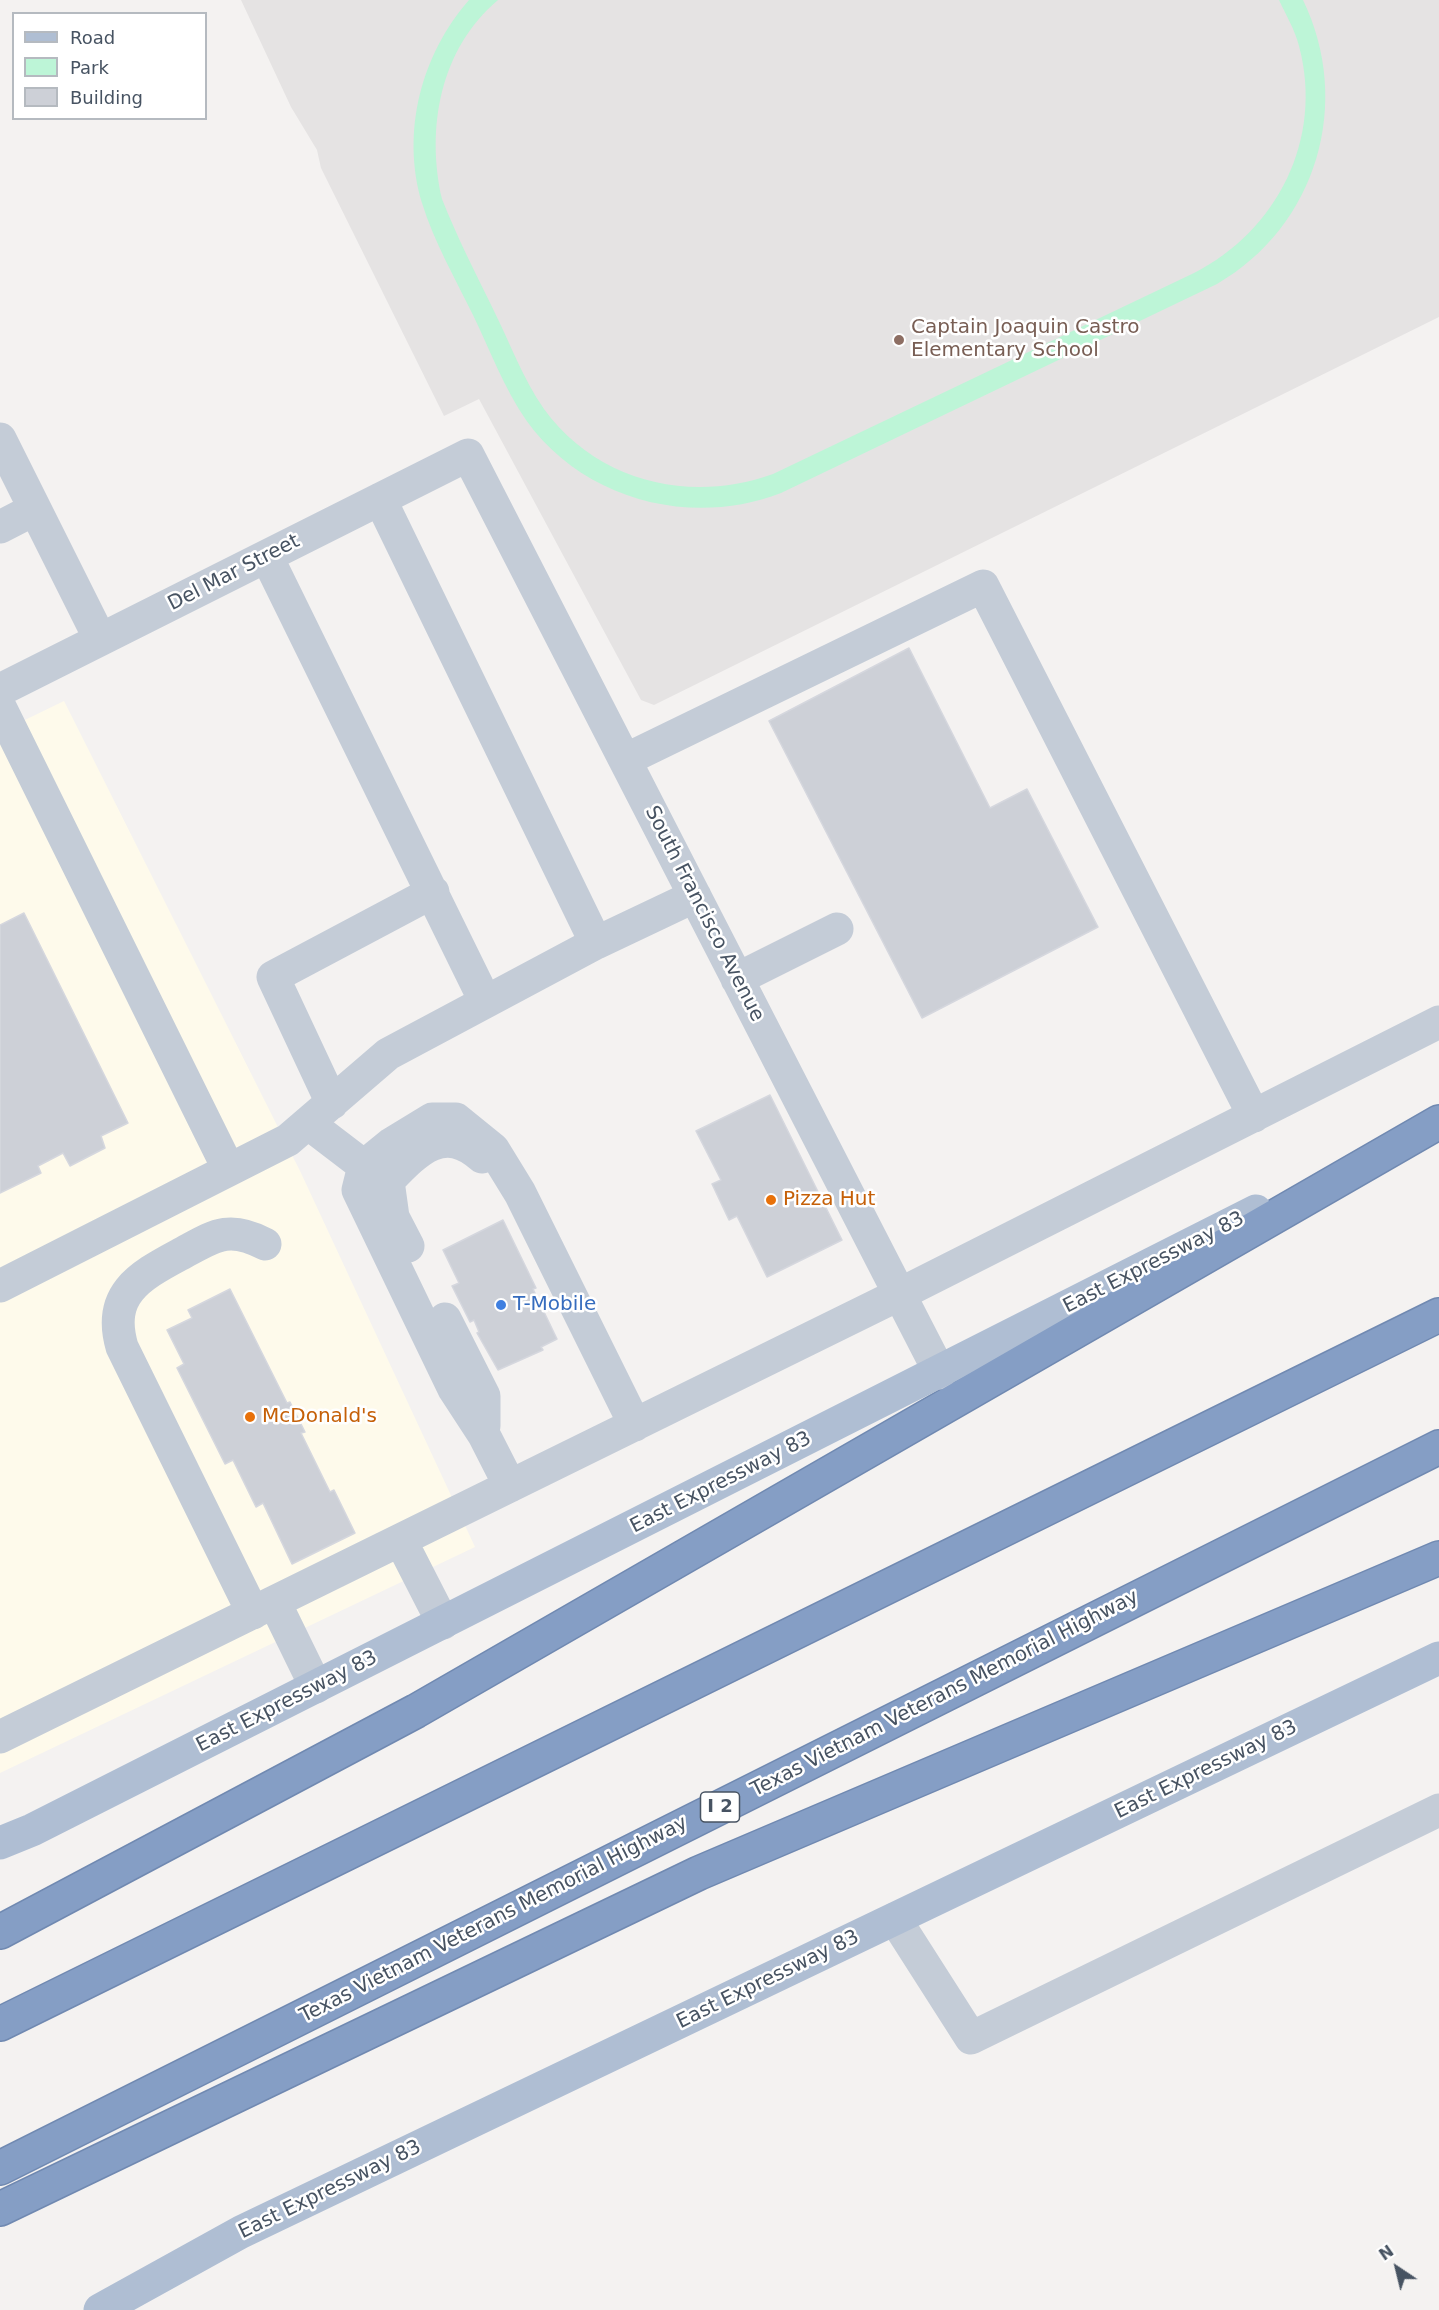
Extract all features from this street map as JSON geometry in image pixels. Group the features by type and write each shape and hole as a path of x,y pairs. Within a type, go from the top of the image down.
{"highway":[{"path":"0,1932 416,1711 1439,1122"},
{"path":"0,2024 1439,1315"},
{"name":"Texas Vietnam Veterans Memorial Highway","path":"0,2168 1439,1447"},
{"path":"0,2209 699,1873 1439,1558"}],"main road":[{"name":"East Expressway 83","path":"0,1843 32,1830 940,1373 1439,1117"},
{"name":"East Expressway 83","path":"100,2310 241,2232 1439,1658"}],"street":[{"path":"0,439 100,639"},
{"name":"Del Mar Street","path":"0,690 468,454"},
{"name":"South Francisco Avenue","path":"468,454 940,1373"},
{"path":"380,499 596,944"},
{"path":"0,526 35,509"},
{"path":"267,557 485,1001"},
{"path":"625,760 983,586 1254,1116"},
{"path":"0,707 229,1170"},
{"path":"364,1167 320,1114 273,977 433,892"},
{"path":"0,1286 288,1140 388,1054 485,1001 695,896"},
{"path":"737,979 837,929"},
{"path":"0,1737 900,1294 1439,1022"},
{"path":"510,1486 484,1435 454,1389 358,1190 364,1167 391,1144 432,1119 456,1119 493,1149 520,1193 635,1425"},
{"path":"484,1435 484,1396 393,1217 388,1181 418,1149 452,1140 472,1148 500,1174 551,1291 574,1305"},
{"path":"265,1244 245,1233 225,1233 145,1273 123,1300 117,1330 122,1347 264,1608 316,1687"},
{"path":"401,1541 443,1623"},
{"path":"895,1919 971,2038 1439,1810"}],"shaded area":[{"name":"Captain Joaquin Castro Elementary School","path":"241,0 1439,0 1439,317 654,705 641,700 479,399 444,416 321,168 317,150 291,107"},
{"path":"64,701 301,1173 475,1547 0,1773 0,732"}],"green space":[{"path":"469,0 498,0 478,20 463,42 442,91 437,118 436,145 437,172 442,199 523,373 544,409 566,434 590,454 618,470 647,480 678,486 710,487 742,483 773,474 1194,273 1223,255 1249,233 1270,207 1287,179 1299,148 1305,115 1305,81 1299,46 1279,0 1303,0 1318,39 1325,80 1324,120 1316,159 1301,196 1280,230 1251,259 1217,284 781,493 747,503 711,508 676,506 641,500 608,487 577,470 550,448 526,420 498,369 439,246 422,203 416,176 415,122 427,70 438,45"}],"building":[{"path":"909,648 990,808 1027,789 1098,927 922,1018 769,721"},
{"path":"24,913 128,1123 101,1136 105,1148 70,1166 63,1153 38,1166 41,1173 0,1193 0,925"},
{"name":"Pizza Hut","path":"770,1095 842,1240 767,1277 737,1216 729,1220 712,1184 721,1180 696,1131"},
{"name":"T-Mobile","path":"503,1220 536,1288 533,1289 557,1339 541,1347 543,1350 498,1370 477,1333 479,1332 474,1320 470,1322 452,1286 459,1283 443,1250"},
{"name":"McDonald's","path":"230,1289 287,1403 290,1402 305,1432 301,1433 330,1492 334,1490 355,1533 292,1564 263,1503 256,1507 233,1460 225,1464 177,1368 184,1364 167,1330 192,1318 188,1310"}],"place":[{"name":"Captain Joaquin Castro Elementary School","path":"899,340"},
{"name":"Pizza Hut","path":"771,1200"},
{"name":"T-Mobile","path":"501,1305"},
{"name":"McDonald's","path":"250,1417"}]}
